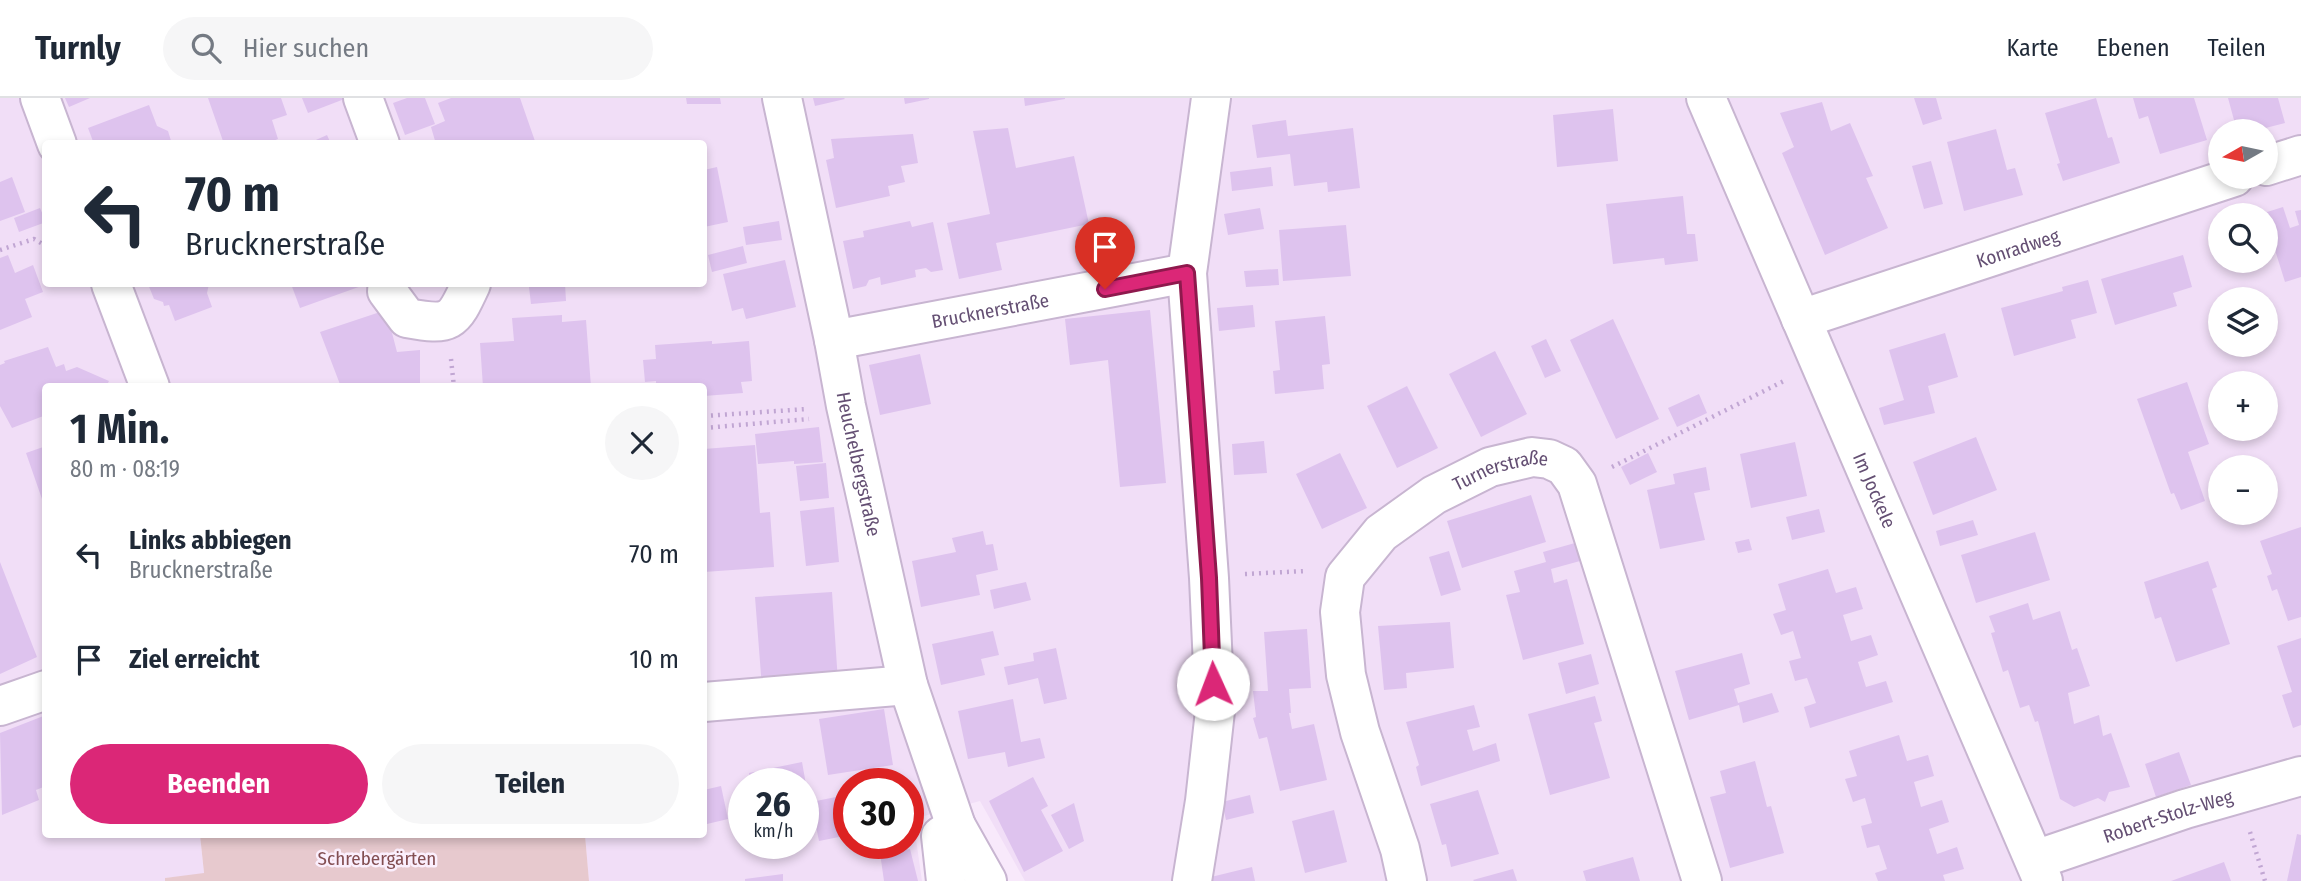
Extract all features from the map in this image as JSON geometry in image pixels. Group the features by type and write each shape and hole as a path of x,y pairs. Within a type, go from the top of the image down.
{"street":[{"path":"40,98 56,140"},
{"path":"363,98 379,140"},
{"name":"Heuchelbergstraße","path":"782,98 847,411 908,685 956,826 987,881"},
{"path":"1192,881 1205,801 1215,710 1209,578 1187,273 1211,98"},
{"name":"Im Jockele","path":"1706,98 1818,364 2039,870"},
{"path":"2278,162 2301,155"},
{"name":"Konradweg","path":"1801,319 2208,186"},
{"name":"Brucknerstraße","path":"834,340 1187,273"},
{"path":"112,287 148,383"},
{"path":"388,287 387,291 407,318 435,323 458,312 470,287"},
{"name":"Turnerstraße","path":"1407,881 1400,849 1360,732 1346,674 1340,612 1345,577 1381,533 1434,495 1490,467 1532,457 1549,459 1564,466 1577,484 1702,881"},
{"path":"707,702 908,685"},
{"path":"0,706 42,692"},
{"name":"Robert-Stolz-Weg","path":"2039,870 2185,809 2301,776"},
{"path":"946,881 941,836 956,826"}],"path":[{"path":"0,250 34,239 42,242"},
{"path":"1577,484 1818,364"},
{"path":"707,416 847,411"},
{"path":"707,428 847,411"},
{"path":"1209,578 1300,570"},
{"path":"2238,794 2265,881"}],"shaded area":[{"path":"0,98 2301,98 2301,881 1025,881 980,801 924,816 924,768 833,768 833,859 919,859 922,881 589,881 585,838 707,838 707,383 42,383 42,838 200,838 204,874 165,878 165,881 0,881"}],"green space":[{"name":"Schrebergärten","path":"200,838 585,838 589,881 165,881 165,878 204,873"}],"building":[{"path":"65,98 90,98 69,107"},
{"path":"208,98 281,98 287,115 272,120 278,139 223,140"},
{"path":"302,98 347,98 308,113"},
{"path":"407,98 425,98 435,124 405,135 393,103"},
{"path":"451,98 520,98 535,140 435,140 431,127 445,121 438,103"},
{"path":"686,98 720,98 721,104 687,104"},
{"path":"813,98 844,98 845,99 815,106"},
{"path":"904,98 929,98 929,99 905,104"},
{"path":"1024,98 1065,98 1065,99 1025,106"},
{"path":"1914,98 1936,98 1942,119 1923,125"},
{"path":"2096,98 2108,138 2112,137 2120,163 2063,181 2045,113"},
{"path":"2133,98 2194,98 2207,140 2160,154 2148,116 2139,119"},
{"path":"2228,98 2278,98 2285,123 2278,125 2278,119 2234,119"},
{"path":"1822,102 1831,131 1850,123 1873,176 1866,178 1888,228 1825,255 1782,153 1794,147 1780,113"},
{"path":"149,105 157,126 168,131 171,140 92,140 88,128"},
{"path":"1613,109 1618,161 1557,167 1553,115"},
{"path":"1286,120 1288,136 1353,128 1360,188 1328,192 1327,182 1294,186 1290,154 1257,158 1252,125"},
{"path":"1008,128 1016,168 1074,156 1089,224 996,243 1002,270 959,279 947,223 990,214 973,131"},
{"path":"1996,129 2007,170 2015,168 2023,195 1964,211 1947,142"},
{"path":"913,134 918,163 901,166 905,182 888,186 890,196 836,208 826,160 834,158 831,139"},
{"path":"327,135 329,140 316,140"},
{"path":"1931,161 1943,204 1924,209 1912,166"},
{"path":"717,167 728,222 707,226 707,169"},
{"path":"1271,167 1273,186 1232,191 1230,172"},
{"path":"12,177 25,212 0,221 0,182"},
{"path":"1683,196 1687,234 1695,234 1698,261 1665,265 1664,258 1613,264 1606,204"},
{"path":"2283,207 2290,228 2299,225 2295,211 2301,210 2301,277 2285,282 2278,260 2278,209"},
{"path":"40,208 42,223 19,232 14,218"},
{"path":"1260,208 1264,229 1228,235 1224,214"},
{"path":"779,221 782,240 746,245 743,227"},
{"path":"910,221 912,227 933,222 943,270 915,270 916,277 881,285 880,277 869,280 866,286 853,289 843,241 864,237 863,231"},
{"path":"1346,225 1351,276 1283,281 1279,230"},
{"path":"743,246 747,263 712,272 708,255"},
{"path":"8,255 15,273 33,265 43,292 25,299 32,317 0,330 0,258"},
{"path":"2183,255 2192,287 2173,293 2177,306 2115,325 2101,279"},
{"path":"785,260 796,307 746,319 743,308 732,311 723,274"},
{"path":"1278,269 1279,285 1246,287 1244,271"},
{"path":"2088,280 2097,313 2071,320 2076,338 2014,356 2001,308 2063,291 2062,287"},
{"path":"149,287 208,287 207,293 212,307 175,321 169,305 164,306 163,302 154,299"},
{"path":"292,287 359,287 300,308"},
{"path":"529,287 565,287 566,301 531,304"},
{"path":"1253,305 1255,327 1219,331 1217,308"},
{"path":"386,310 397,352 420,350 420,383 339,383 320,332"},
{"path":"1150,310 1166,483 1120,487 1108,360 1070,365 1065,319"},
{"path":"562,315 562,322 586,320 591,383 483,383 480,343 514,341 512,318"},
{"path":"1325,316 1330,364 1322,365 1324,389 1275,394 1273,371 1280,370 1275,321"},
{"path":"1613,319 1659,419 1616,439 1570,340"},
{"path":"1945,333 1958,377 1928,386 1935,413 1884,425 1879,408 1904,400 1889,350"},
{"path":"1546,339 1561,371 1545,378 1531,346"},
{"path":"749,341 752,381 741,382 743,393 707,396 707,383 645,382 643,360 656,359 655,345"},
{"path":"48,347 56,367 64,364 66,371 77,367 109,381 42,383 42,417 12,428 0,406 0,365 5,363 4,361"},
{"path":"1495,351 1527,414 1481,437 1449,374"},
{"path":"920,354 931,404 880,415 869,365"},
{"path":"2187,382 2209,444 2188,452 2205,501 2181,510 2174,493 2171,494 2137,399"},
{"path":"1407,386 1438,448 1397,468 1367,406"},
{"path":"1699,394 1707,413 1677,427 1668,408"},
{"path":"819,427 823,462 758,464 755,434"},
{"path":"1976,437 1997,490 1933,515 1913,462"},
{"path":"1264,441 1267,473 1234,475 1232,444"},
{"path":"1795,442 1807,496 1751,508 1740,454"},
{"path":"755,445 760,513 770,512 774,567 707,572 707,449"},
{"path":"42,447 42,499 26,453"},
{"path":"1340,453 1367,508 1322,529 1296,474"},
{"path":"1648,453 1657,472 1630,485 1621,467"},
{"path":"826,463 829,498 800,501 796,466"},
{"path":"1706,467 1710,490 1694,493 1705,540 1660,549 1647,490 1675,484 1673,474"},
{"path":"1531,495 1546,542 1462,568 1447,521"},
{"path":"834,507 839,562 806,566 800,511"},
{"path":"1819,509 1825,532 1792,540 1786,517"},
{"path":"1973,520 1978,535 1940,546 1936,531"},
{"path":"2301,527 2301,617 2288,621 2277,589 2272,591 2267,576 2272,574 2260,541"},
{"path":"983,531 986,545 993,544 998,570 976,575 980,595 921,607 912,561 956,552 952,538"},
{"path":"2035,532 2050,580 1976,603 1961,555"},
{"path":"1749,539 1752,550 1738,553 1735,542"},
{"path":"1575,543 1580,561 1551,569 1554,583 1567,579 1584,644 1523,660 1506,595 1520,592 1514,571 1546,562 1543,552"},
{"path":"1449,551 1461,590 1441,596 1429,557"},
{"path":"2208,561 2217,587 2212,589 2230,644 2176,662 2161,617 2155,619 2144,582"},
{"path":"0,562 37,657 0,674"},
{"path":"1828,569 1836,593 1856,587 1863,609 1843,615 1851,641 1871,635 1878,655 1858,662 1866,687 1886,681 1893,702 1810,728 1804,707 1816,703 1807,678 1795,681 1789,661 1801,658 1793,631 1781,635 1773,614 1786,610 1778,584"},
{"path":"1026,582 1031,600 994,609 990,590"},
{"path":"832,592 838,682 762,688 755,597"},
{"path":"2028,603 2033,620 2060,611 2072,650 2077,648 2090,686 2068,693 2074,724 2099,715 2103,736 2111,733 2130,787 2109,792 2105,802 2098,798 2074,807 2060,799 2038,721 2035,722 2029,705 2020,708 2008,670 2003,672 1991,633 1995,632 1989,616"},
{"path":"1450,622 1454,668 1406,673 1407,688 1384,690 1378,626"},
{"path":"1307,629 1311,688 1289,689 1289,713 1292,729 1314,724 1327,780 1280,791 1267,737 1259,739 1253,718 1256,717 1253,691 1268,691 1264,632"},
{"path":"993,631 999,655 981,659 985,675 941,685 932,644"},
{"path":"2301,638 2301,725 2293,728 2282,695 2292,692 2277,646"},
{"path":"1056,648 1067,699 1044,704 1038,678 1008,685 1004,667 1034,661 1033,653"},
{"path":"1742,653 1750,684 1734,689 1738,703 1772,693 1779,712 1743,723 1739,705 1689,720 1675,671"},
{"path":"1591,654 1599,684 1566,694 1558,663"},
{"path":"1595,696 1602,721 1594,723 1610,778 1550,795 1528,714"},
{"path":"1013,699 1021,742 1040,738 1045,758 1008,767 1005,752 968,759 958,711"},
{"path":"1474,705 1480,727 1467,730 1473,751 1496,743 1500,761 1421,786 1416,767 1419,765 1406,722"},
{"path":"884,709 893,765 833,768 833,774 828,775 819,719"},
{"path":"42,717 42,788 36,790 39,800 2,815 0,733"},
{"path":"1899,735 1907,761 1928,755 1934,776 1914,782 1921,807 1942,800 1949,822 1929,829 1937,854 1957,847 1964,869 1943,875 1945,881 1878,881 1875,873 1887,869 1879,845 1867,848 1861,826 1872,823 1865,798 1853,802 1845,779 1857,776 1849,751"},
{"path":"2179,752 2191,785 2156,797 2145,764"},
{"path":"1755,761 1767,807 1771,806 1784,853 1730,868 1710,797 1726,793 1720,771"},
{"path":"802,762 803,768 773,768"},
{"path":"1033,777 1048,806 1041,810 1063,851 1024,872 989,801"},
{"path":"721,786 728,819 707,824 707,789"},
{"path":"1478,790 1499,854 1451,867 1446,844 1442,845 1430,804"},
{"path":"1250,795 1254,813 1226,820 1222,802"},
{"path":"833,798 833,838 819,841 819,800"},
{"path":"1074,803 1084,841 1069,849 1051,815"},
{"path":"1334,810 1347,862 1305,873 1292,821"},
{"path":"2297,834 2301,835 2301,881 2287,881"},
{"path":"1633,857 1640,881 1586,881 1583,871"},
{"path":"881,859 912,859 918,881 884,881"},
{"path":"2224,862 2231,881 2171,881"},
{"path":"1252,867 1255,881 1212,881 1211,877"},
{"path":"1513,869 1517,881 1473,880"},
{"path":"783,874 783,881 745,881 745,879"}],"route":[{"path":"1105,289 1187,273 1209,578 1213,684"}]}
